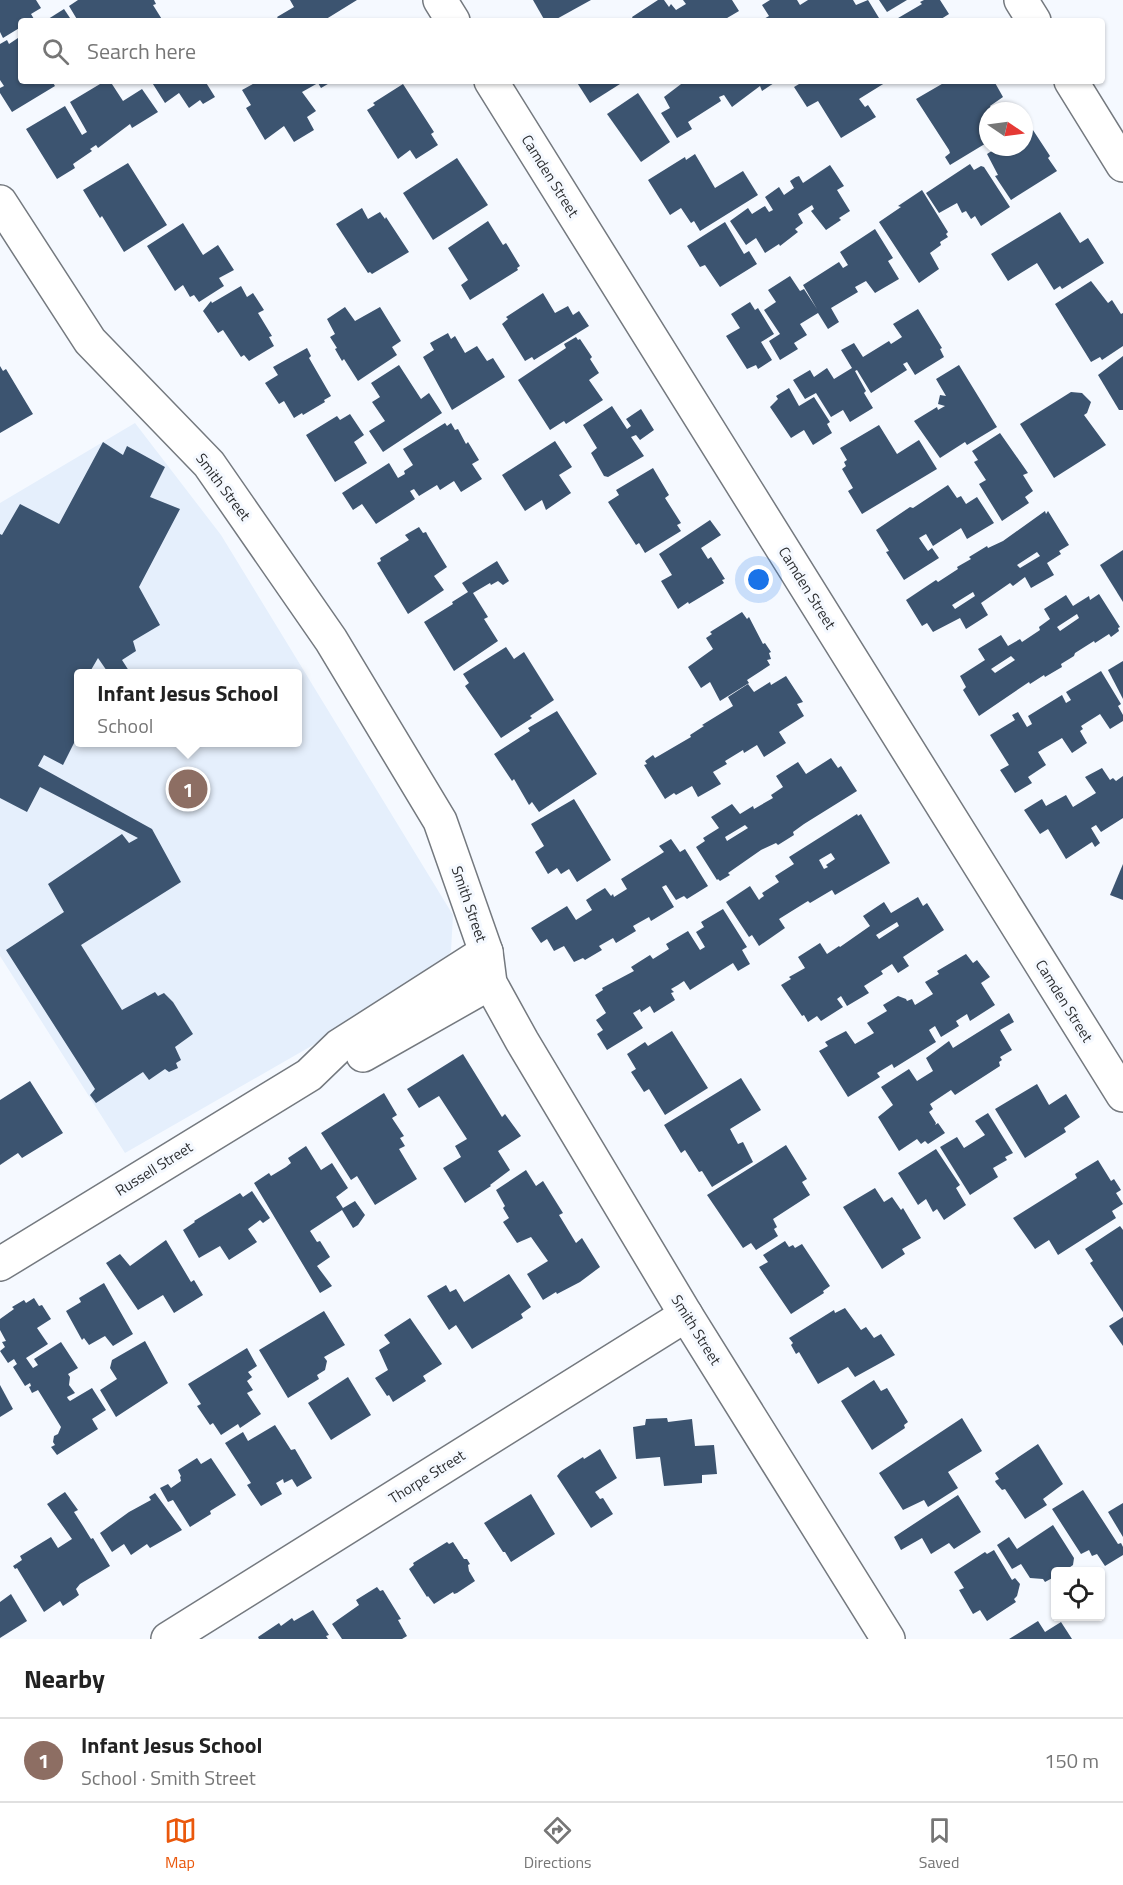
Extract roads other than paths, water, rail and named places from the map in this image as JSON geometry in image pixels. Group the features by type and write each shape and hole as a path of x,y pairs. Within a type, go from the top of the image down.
{"street":[{"path":"440,0 451,18"},
{"path":"1021,0 1032,18"},
{"name":"Camden Street","path":"492,84 1123,1095"},
{"path":"1073,84 1123,165"},
{"name":"Smith Street","path":"0,202 90,341 209,464 331,640 440,821 488,968 522,1041 686,1315 888,1639"},
{"name":"Russell Street","path":"0,1264 309,1075 339,1046 488,968"},
{"name":"Thorpe Street","path":"168,1639 686,1315"}],"place":[{"name":"Infant Jesus School","path":"188,789"}]}
